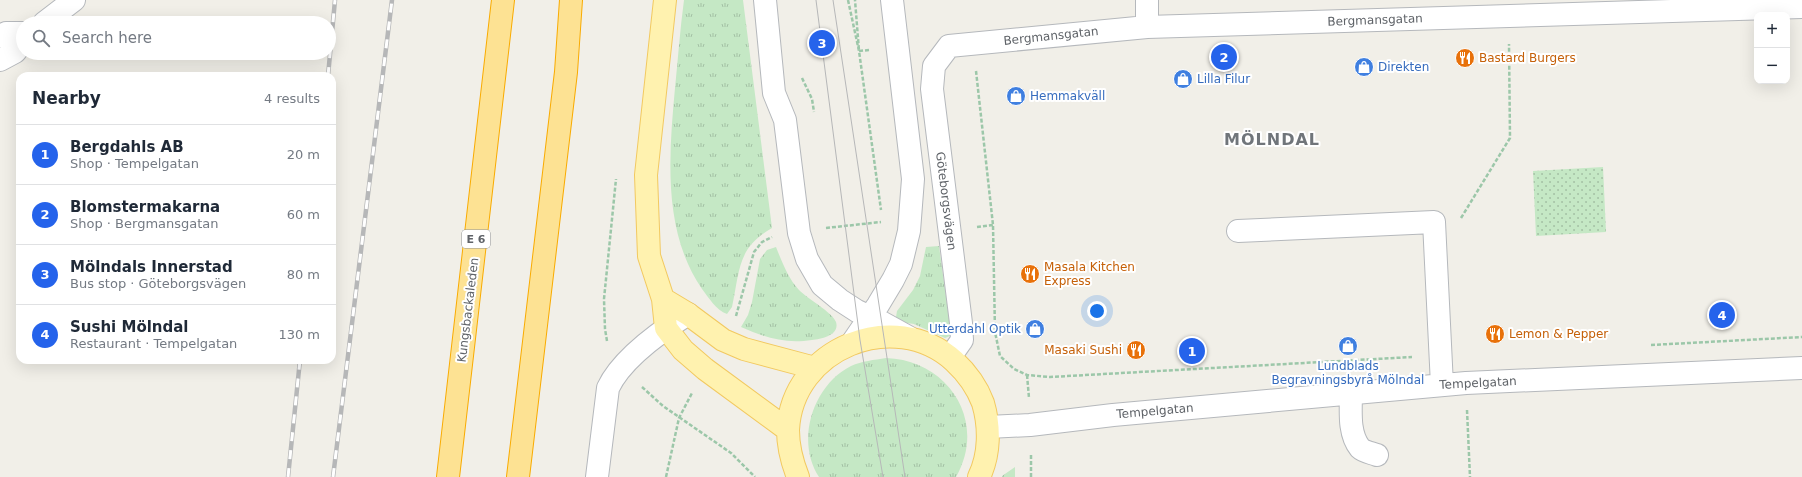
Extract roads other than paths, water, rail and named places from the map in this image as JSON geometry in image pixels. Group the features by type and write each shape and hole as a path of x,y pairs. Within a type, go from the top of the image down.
{"highway":[{"name":"Kungsbackaleden","path":"448,477 502,0"},
{"path":"518,477 566,72 571,0"},
{"path":"566,72 587,0"}],"main road":[{"path":"665,0 646,175 649,256 663,299 666,328 683,350 705,369 788,430"},
{"path":"663,299 688,314 724,340 751,351 815,368"},
{"path":"798,477 789,446 788,430 796,397 804,381 826,357 852,343 883,336 910,338 931,345 950,357 964,371 976,388 986,413 988,427 986,458 979,477"}],"street":[{"path":"53,16 74,0"},
{"path":"765,0 774,92 785,120 800,233 807,259 822,285 840,300 857,311 870,316 910,338"},
{"path":"852,343 878,305 901,264 908,231 913,179 892,0"},
{"path":"1147,0 1147,27"},
{"name":"Bergmansgatan","path":"949,46 1147,27 1802,7"},
{"path":"0,36 16,33"},
{"name":"Göteborgsvägen","path":"949,46 934,66 932,89 962,340 950,357"},
{"path":"0,60 16,50"},
{"path":"1238,231 1434,222 1442,385"},
{"path":"597,477 608,388 613,377 622,365 666,328 688,314"},
{"name":"Tempelgatan","path":"988,427 1351,392 1466,383 1802,368"},
{"path":"1351,392 1351,423 1355,437 1361,448 1367,452 1378,455"}],"tram line":[{"path":"816,0 860,340 883,477"},
{"path":"833,0 905,477"}],"railway":[{"path":"334,16 335,0"},
{"path":"333,477 392,0"},
{"path":"328,72 329,60"},
{"path":"288,477 300,364"}],"place":[{"name":"Mölndals Innerstad","path":"822,43"},
{"name":"Blomstermakarna","path":"1224,57"},
{"name":"Bastard Burgers","path":"1465,58"},
{"name":"Direkten","path":"1364,67"},
{"name":"Lilla Filur","path":"1183,79"},
{"name":"Hemmakväll","path":"1016,96"},
{"name":"Masala Kitchen Express","path":"1030,274"},
{"name":"Sushi Mölndal","path":"1722,315"},
{"name":"Utterdahl Optik","path":"1035,329"},
{"name":"Lemon & Pepper","path":"1495,334"},
{"name":"Lundblads Begravningsbyrå Mölndal","path":"1348,346"},
{"name":"Masaki Sushi","path":"1136,350"},
{"name":"Bergdahls AB","path":"1192,351"}],"district":[{"name":"MÖLNDAL","path":"1272,139"}]}
